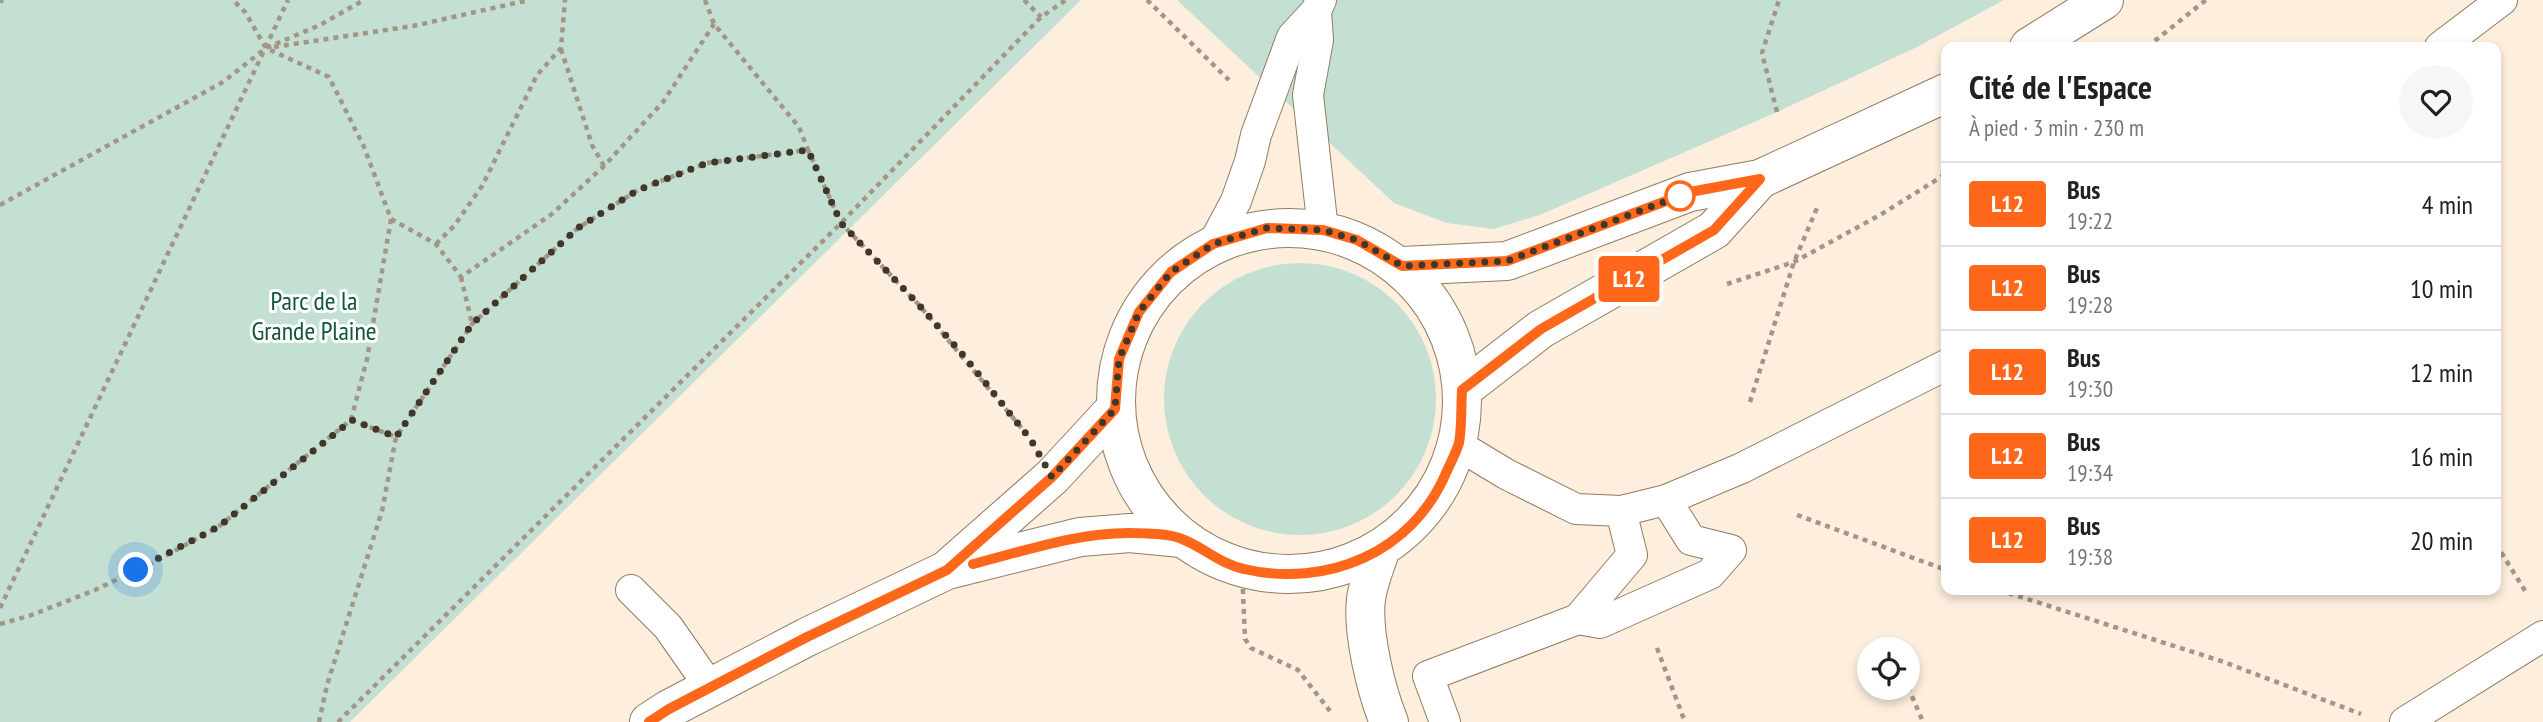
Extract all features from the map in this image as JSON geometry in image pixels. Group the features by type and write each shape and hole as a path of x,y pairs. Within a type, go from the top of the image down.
{"street":[{"path":"2037,42 2104,0"},
{"path":"1402,266 1507,261 1690,192 1760,179 1941,95"},
{"path":"1462,390 1541,329 1714,230 1760,179"},
{"path":"1267,228 1323,230 1357,240 1402,266 1439,313 1455,350 1462,390 1458,444 1438,491 1406,530 1380,551 1325,572 1283,576 1242,569 1210,556 1181,538 1147,502 1124,458 1115,409 1119,359 1139,312 1171,272 1213,244 1267,228"},
{"path":"947,570 1052,477 1115,409"},
{"path":"649,722 807,637 947,570 1080,537 1130,533 1181,538"},
{"path":"1380,551 1366,597 1365,618 1378,696 1389,722"}],"lane":[{"path":"2447,42 2502,0"},
{"path":"1318,6 1318,40 1308,95 1323,230"},
{"path":"1213,244 1236,201 1256,135 1292,37 1318,6"},
{"path":"1458,444 1506,474 1576,509 1621,511 1666,500 1771,454 1941,368"},
{"path":"1578,619 1600,623 1710,574 1731,550 1691,540 1666,500"},
{"path":"1445,722 1428,676 1578,619 1632,555 1621,511"},
{"path":"631,590 668,627 710,687"},
{"path":"2405,722 2543,636"}],"path":[{"path":"0,624 29,616 95,590 218,527 352,420 367,359 391,219 364,147 329,77 266,48 245,12 233,0"},
{"path":"0,608 288,0"},
{"path":"0,205 223,82 266,48 320,25 364,0"},
{"path":"266,48 413,26 529,0"},
{"path":"565,0 561,48 592,145 604,166"},
{"path":"705,0 715,24 799,127 841,223 964,356 1031,440 1052,477"},
{"path":"1024,0 1041,17"},
{"path":"338,722 841,223 1041,17 1066,0"},
{"path":"1147,0 1233,84"},
{"path":"1777,112 1762,53 1779,0"},
{"path":"2153,42 2206,0"},
{"path":"461,277 552,214 604,166 663,102 715,24"},
{"path":"436,244 454,226 482,186 537,75 561,48"},
{"path":"319,722 327,685 382,510 396,437 472,324 578,228 638,190 707,163 808,150"},
{"path":"1750,402 1794,262 1819,204"},
{"path":"391,219 436,244 461,277 472,324"},
{"path":"352,420 396,437"},
{"path":"1797,515 1941,568"},
{"path":"2501,552 2529,598"},
{"path":"1242,569 1245,639 1251,648 1298,670 1338,722"},
{"path":"2015,595 2221,661 2370,717"},
{"path":"1640,605 1685,722"},
{"path":"1914,700 1923,722"}],"green space":[{"name":"Parc de la Grande Plaine","path":"0,0 1081,0 350,722 0,722"},
{"path":"1177,0 2004,0 1917,47 1777,112 1542,214 1494,229 1447,223 1394,203"},
{"path":"1287,263 1313,263 1352,273 1376,286 1396,303 1413,323 1426,347 1434,372 1434,426 1426,451 1413,475 1396,495 1376,512 1352,525 1327,533 1287,535 1260,529 1236,519 1214,504 1195,485 1180,463 1170,439 1164,412 1164,386 1170,359 1180,335 1195,313 1214,294 1236,279 1260,269"}],"bus line":[{"name":"L12","path":"649,722 807,637 947,570 1052,477 1115,409 1119,359 1139,312 1171,272 1213,244 1267,228 1323,230 1357,240 1402,266 1507,261 1690,192 1760,179 1714,230 1541,329 1462,390 1458,444 1438,491 1406,530 1380,551 1325,572 1283,576 1242,569 1210,556 1181,538 1130,533 1080,537 973,564"}],"route":[{"path":"136,570 218,527 352,420 396,437 472,324 578,228 638,190 707,163 808,150 841,223 964,356 1031,440 1052,477 1115,409 1119,359 1139,312 1171,272 1213,244 1267,228 1323,230 1357,240 1402,266 1507,261 1690,192 1680,196"}]}
